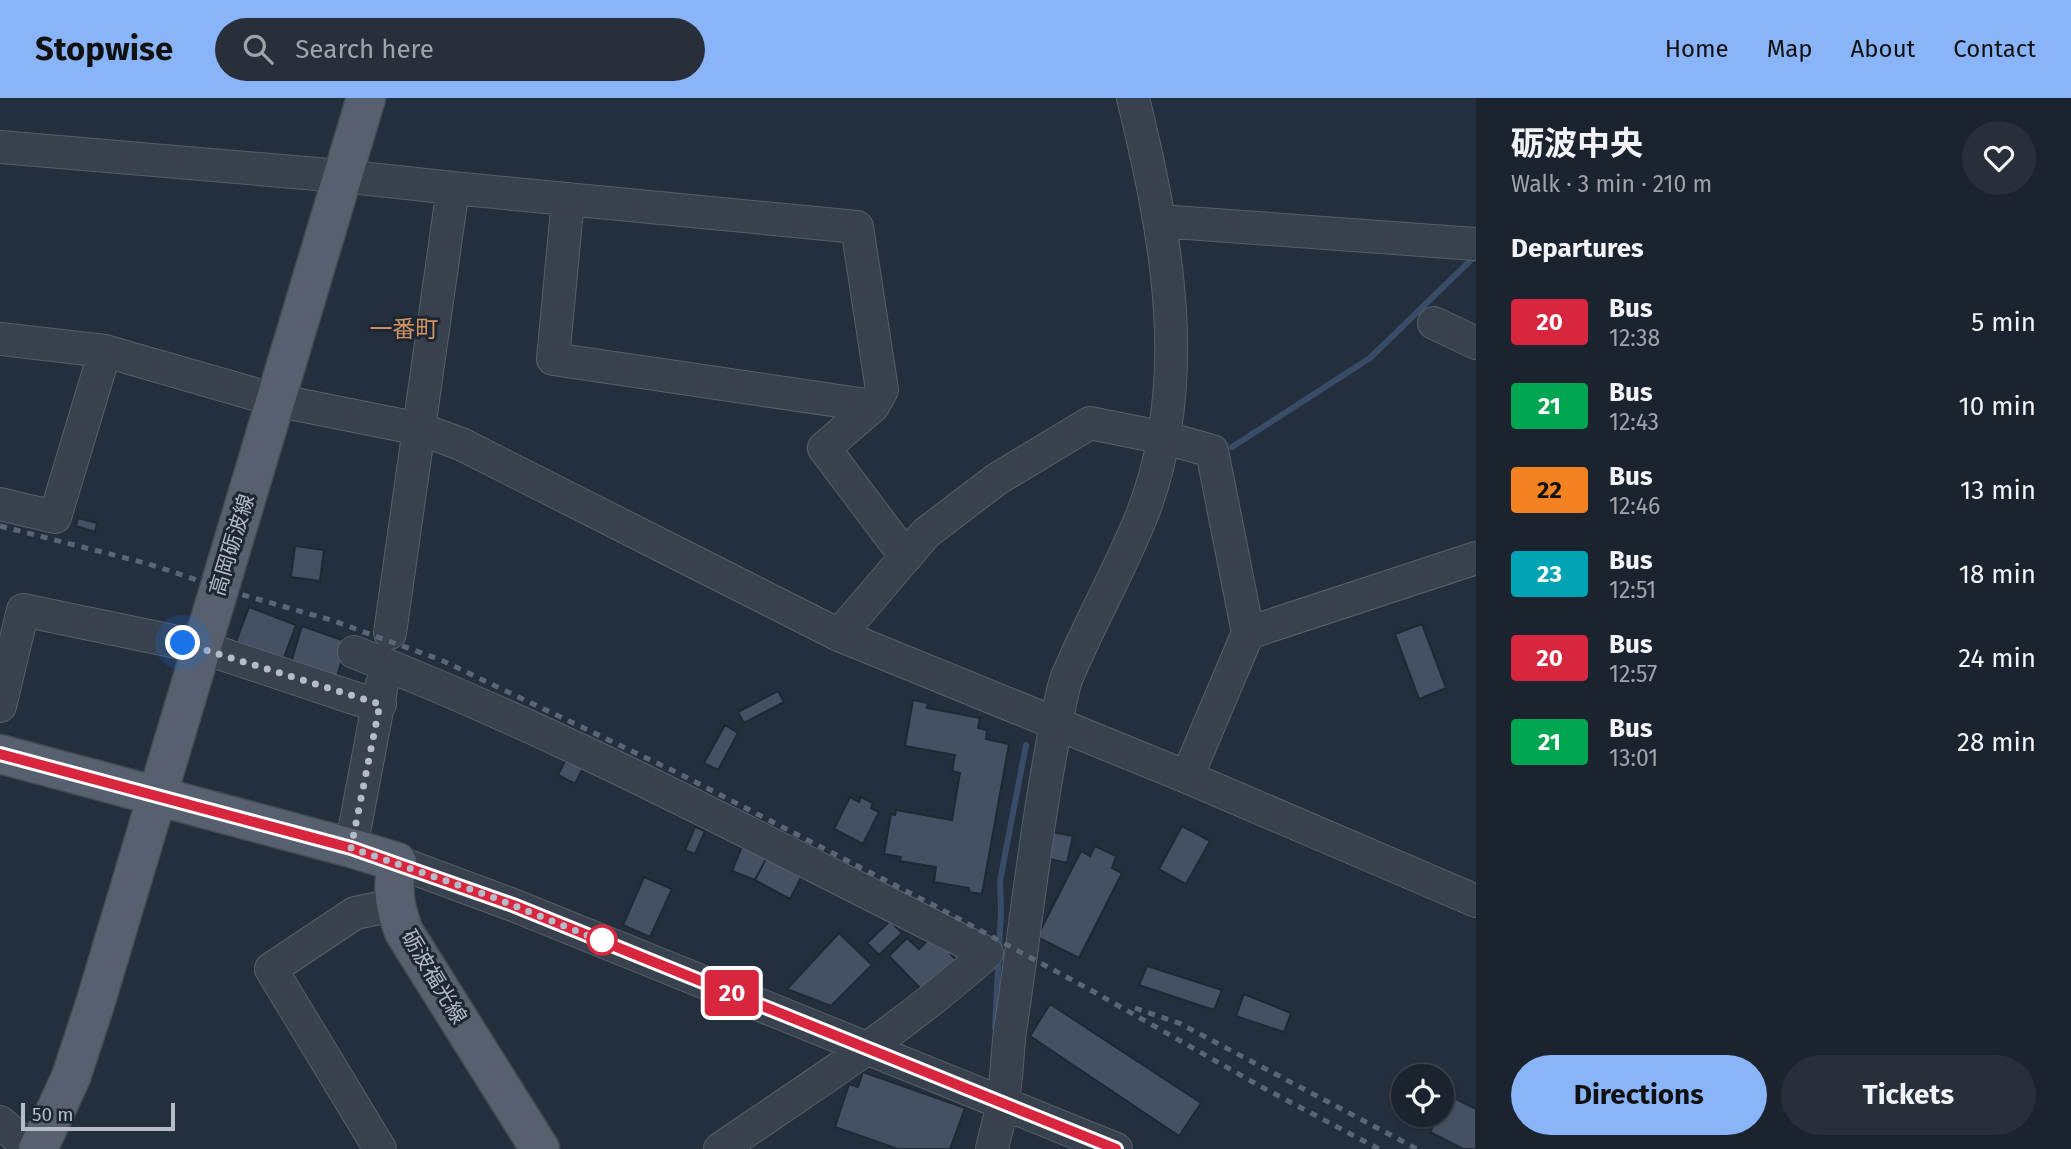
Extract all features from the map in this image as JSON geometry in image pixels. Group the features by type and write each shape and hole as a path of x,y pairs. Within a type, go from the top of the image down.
{"main road":[{"name":"高岡砺波線","path":"38,1149 71,1077 366,98"},
{"path":"0,754 397,862"},
{"name":"砺波福光線","path":"397,862 393,883 394,905 404,932 540,1149"}],"street":[{"path":"992,1149 1003,1101 1030,876 1066,680 1143,513 1165,438 1172,340 1169,280 1160,221 1133,98"},
{"path":"0,147 341,176 857,227 882,390 873,406 824,448 906,557"},
{"path":"390,633 453,188"},
{"path":"568,199 553,359 873,406"},
{"path":"1160,221 1476,244"},
{"path":"1434,323 1476,343"},
{"path":"0,339 105,351 275,400 420,429 461,444 839,635 1187,777 1476,901"},
{"path":"0,504 55,517 105,351"},
{"path":"839,635 926,533 997,479 1090,423 1165,438 1212,451 1248,633 1187,777"},
{"path":"1248,633 1476,558"},
{"path":"0,706 23,610 201,647 360,700 380,704"},
{"path":"355,652 507,715 987,953 951,986 868,1048 720,1149"},
{"path":"351,848 380,704 385,664"},
{"path":"397,862 513,905 1003,1101 1116,1149"},
{"path":"380,1149 271,969 355,913 394,905"},
{"path":"0,1122 31,1149"}],"building":[{"path":"78,518 97,523 95,532 76,526"},
{"path":"295,546 324,550 320,581 291,577"},
{"path":"249,607 296,625 283,660 236,642"},
{"path":"1422,624 1446,688 1419,699 1395,634"},
{"path":"302,626 342,640 338,652 344,654 336,679 290,666"},
{"path":"778,691 784,702 744,723 738,712"},
{"path":"913,700 928,703 927,708 980,718 978,728 987,730 986,739 1009,744 982,894 969,892 969,888 934,882 936,867 900,861 901,857 884,854 891,814 895,815 896,810 952,820 960,773 952,771 955,755 905,746"},
{"path":"725,725 738,733 718,770 704,763"},
{"path":"568,755 585,764 575,784 558,775"},
{"path":"850,797 859,802 861,797 873,803 871,808 879,812 863,844 834,829"},
{"path":"1182,826 1210,841 1186,884 1159,869"},
{"path":"695,827 705,831 695,854 685,850"},
{"path":"1052,832 1073,836 1067,863 1046,858"},
{"path":"743,844 767,857 755,880 732,871"},
{"path":"1095,846 1116,856 1112,868 1122,873 1079,958 1037,937 1081,851 1090,856"},
{"path":"767,857 802,876 790,899 755,880"},
{"path":"644,877 672,889 650,937 623,925"},
{"path":"890,921 902,933 879,955 867,943"},
{"path":"839,933 872,965 831,1006 787,989"},
{"path":"907,938 919,949 929,939 949,952 959,964 925,993 889,956"},
{"path":"1147,966 1222,990 1214,1010 1139,985"},
{"path":"1244,994 1291,1013 1284,1032 1236,1016"},
{"path":"1050,1004 1201,1103 1179,1136 1030,1036"},
{"path":"863,1072 965,1108 950,1149 898,1149 835,1127 849,1084 858,1087"},
{"path":"1454,1098 1476,1109 1476,1149 1463,1149 1430,1132 1432,1127 1454,1127"}],"waterway":[{"path":"1232,447 1370,358 1475,256"},
{"path":"995,1027 1000,881 1026,745"}],"railway":[{"path":"0,526 149,564 236,593 331,620 441,660 678,773 937,907 1379,1149"},
{"path":"1135,1008 1179,1023 1417,1149"}],"bus line":[{"name":"20","path":"0,754 397,862 513,905 1003,1101 1116,1149"}],"district":[{"name":"一番町","path":"404,329"}],"route":[{"path":"183,643 380,704 351,848 490,896 614,946 602,940"}]}
